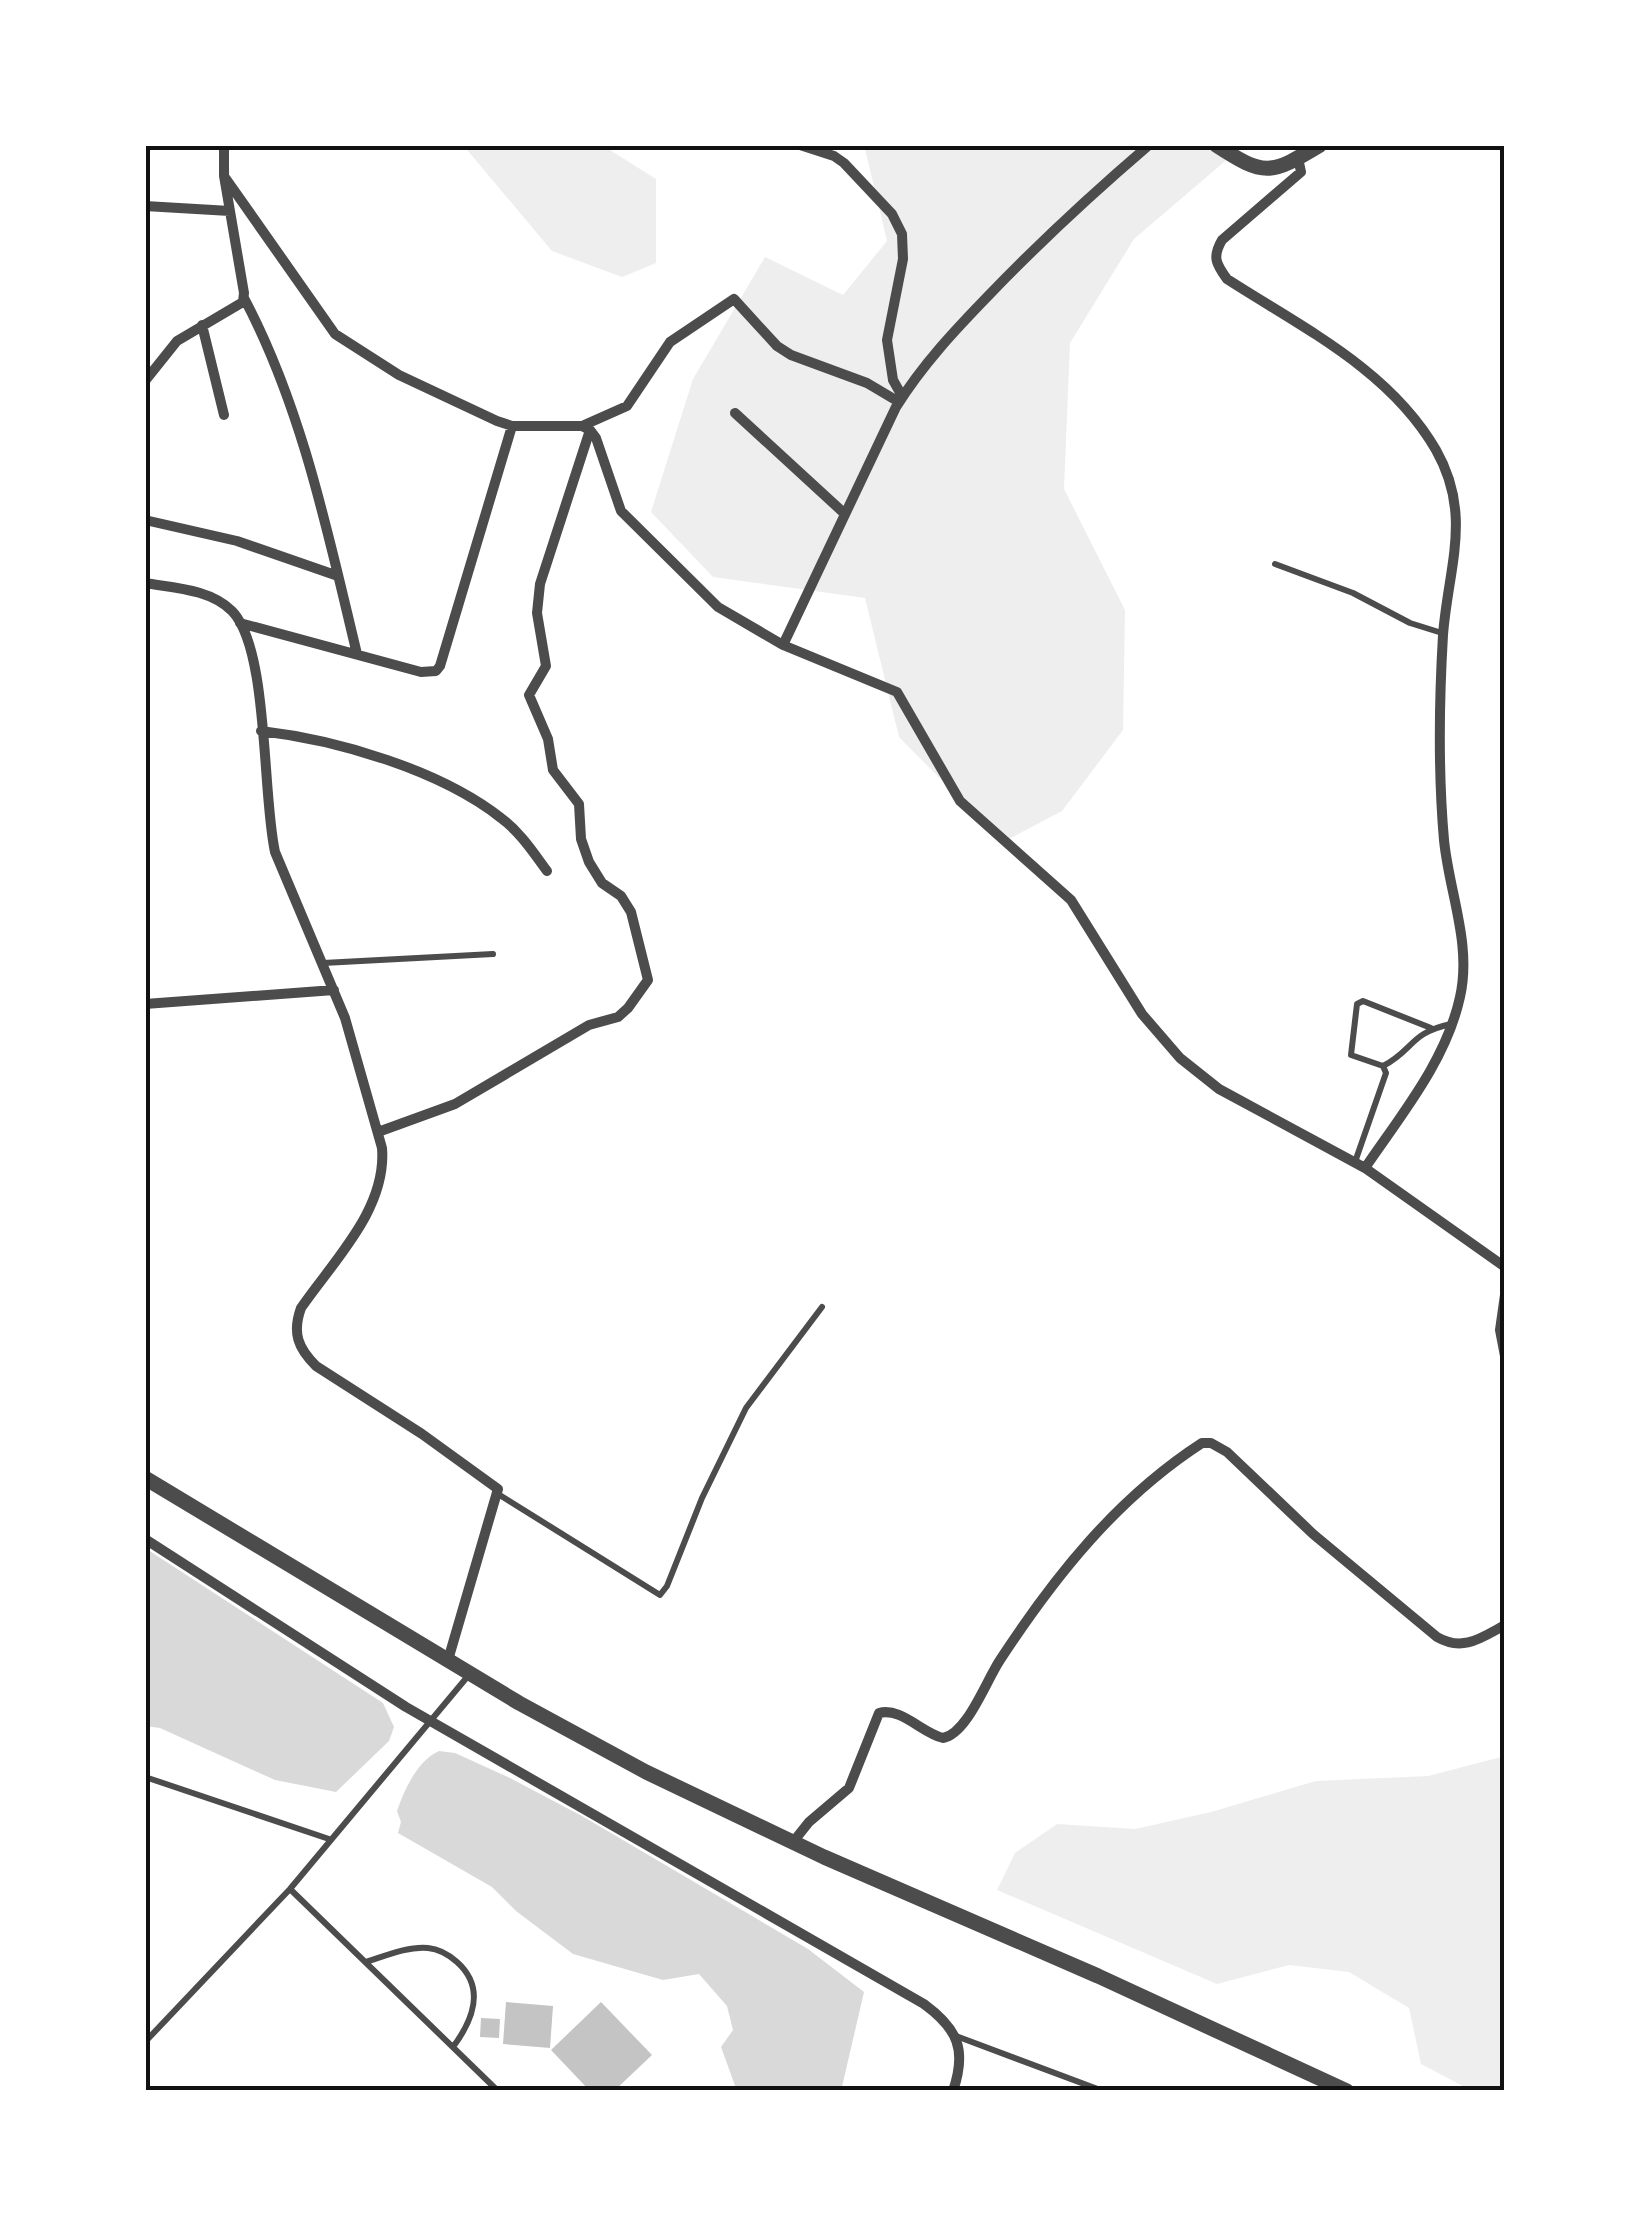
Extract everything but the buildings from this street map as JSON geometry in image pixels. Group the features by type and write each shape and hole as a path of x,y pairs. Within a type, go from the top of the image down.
{"street":[{"path":"224,145 224,176 244,298 261,330 298,432 357,654"},
{"path":"800,145 844,163 897,223 904,248 887,340 900,399"},
{"path":"783,645 900,399 935,351 1058,224 1149,145"},
{"path":"1216,145 1250,167 1265,170 1287,165 1320,145"},
{"path":"1298,158 1301,172 1222,240 1215,252 1215,262 1227,280 1367,370 1412,414 1437,452 1458,523 1443,634 1440,754 1444,842 1464,945 1460,997 1420,1086 1360,1165"},
{"path":"224,176 335,334 432,392 512,426 586,428 628,406 670,342 734,299 790,355 900,399"},
{"path":"145,206 230,212"},
{"path":"145,380 177,341 240,306 244,298"},
{"path":"202,325 224,415"},
{"path":"736,413 845,514"},
{"path":"240,623 429,674 440,666 512,426"},
{"path":"586,428 596,438 615,499 632,523 718,606 783,645 898,692 960,801 1071,900 1142,1014 1180,1058 1220,1090 1360,1165 1505,1267"},
{"path":"378,1132 443,1109 589,1025 618,1017 648,980 631,912 620,896 602,883 588,862 581,839 579,804 553,770 548,739 530,695 546,666 536,613 540,584 586,428"},
{"path":"145,520 237,541 338,576"},
{"path":"145,583 200,592 222,603 240,623 252,653 275,852 334,990 378,1132 384,1165 377,1196 301,1308 296,1321 302,1352 316,1366 493,1484 498,1494 448,1660"},
{"path":"262,731 352,748 455,790 503,819 547,871"},
{"path":"145,1004 334,990"},
{"path":"1505,1295 1500,1330 1505,1356"},
{"path":"792,1842 848,1788 879,1713 894,1712 936,1736 952,1736 959,1730 1000,1660 1084,1546 1137,1492 1202,1443 1211,1443 1227,1452 1313,1534 1437,1637 1456,1646 1468,1645 1505,1624"},
{"path":"145,1478 582,1739 792,1842 1347,2091"},
{"path":"145,1539 432,1722 924,2004 944,2019 956,2036 959,2073 954,2091"}],"lane":[{"path":"1274,564 1353,593 1410,623 1443,634"},
{"path":"323,962 493,954"},
{"path":"1384,1066 1350,1056 1358,1002 1431,1028"},
{"path":"1384,1066 1431,1028 1451,1024"},
{"path":"1360,1165 1386,1073 1384,1066"},
{"path":"498,1494 660,1595 746,1408 822,1307"},
{"path":"145,2042 290,1889 470,1674"},
{"path":"145,1777 330,1839"},
{"path":"290,1889 498,2091"},
{"path":"366,1962 428,1948 442,1951 465,1969 474,1987 474,2002 468,2026 453,2048"},
{"path":"956,2036 1103,2091"}],"shaded area":[{"path":"463,145 602,145 656,179 656,263 622,277 552,251"},
{"path":"864,145 1244,145 1134,239 1070,343 1064,489 1125,610 1123,730 1062,811 1003,842 899,737 865,598 713,577 651,512 693,379 765,257 843,295 887,241"},
{"path":"145,1548 383,1703 394,1727 389,1741 336,1792 275,1780 160,1728 145,1726"},
{"path":"439,1751 455,1753 510,1778 582,1816 808,1949 864,1992 841,2091 737,2091 721,2047 733,2030 727,2006 699,1974 663,1980 573,1954 516,1911 492,1887 398,1833 401,1822 397,1811 408,1785 418,1768"},
{"path":"1505,1756 1505,2091 1472,2091 1421,2064 1409,2008 1349,1972 1289,1965 1217,1984 997,1890 1015,1853 1057,1824 1135,1829 1211,1812 1316,1781 1428,1776"}]}
